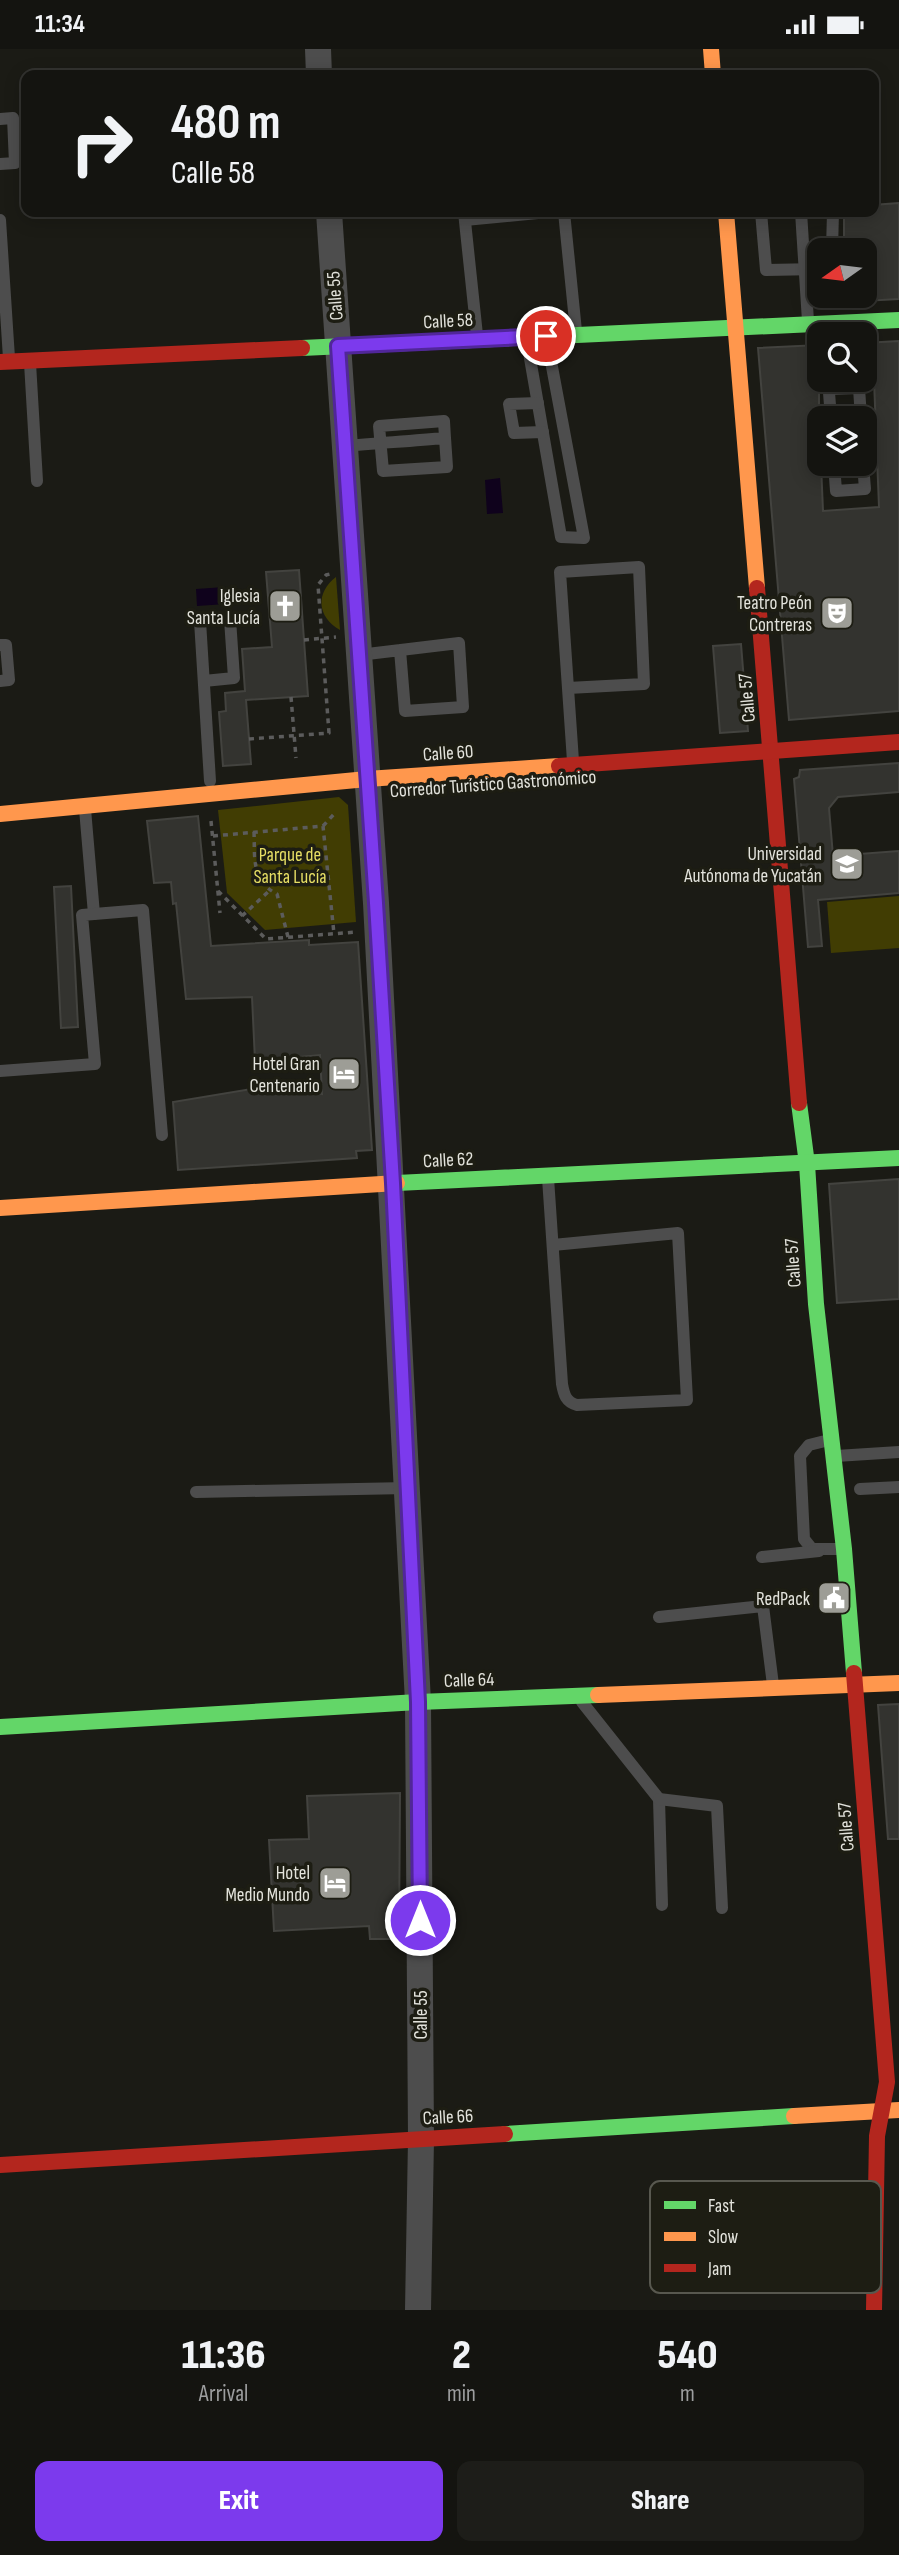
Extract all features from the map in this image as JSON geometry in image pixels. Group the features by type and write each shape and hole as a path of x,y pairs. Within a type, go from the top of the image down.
{"street":[{"path":"318,49 319,70"},
{"path":"710,49 712,70"},
{"name":"Calle 55","path":"329,217 344,446 350,646 367,772 393,1183 418,1702 421,2139 418,2310"},
{"name":"Calle 57","path":"726,217 773,750 816,1304 844,1549 887,2082 877,2136 876,2181"},
{"name":"Calle 58","path":"877,323 899,320"},
{"name":"Calle 58","path":"4,362 807,325"},
{"name":"Corredor Turístico Gastronómico","path":"0,802 210,793 349,791 355,795 365,932 389,1157 377,793 383,789 755,765 786,739 899,730"},
{"name":"Corredor Turístico Gastronómico","path":"0,828 210,793 298,774 573,760 750,741 773,750 899,754"},
{"path":"773,750 899,742"},
{"path":"0,814 85,812 367,772"},
{"name":"Calle 62","path":"0,1208 548,1174 899,1158"},
{"name":"Calle 64","path":"0,1727 418,1702 899,1683"},
{"name":"Calle 66","path":"0,2165 899,2110"}],"lane":[{"path":"0,119 13,118 15,163 0,164"},
{"path":"465,217 478,339"},
{"path":"565,217 577,334"},
{"path":"761,217 766,270 805,269"},
{"path":"801,217 808,322"},
{"path":"832,238 833,217"},
{"path":"0,220 4,362"},
{"path":"527,337 561,537 584,538 546,336"},
{"path":"30,361 37,481"},
{"path":"538,403 509,404 514,433 543,432"},
{"path":"344,446 380,443 445,438 447,467 383,471 380,443"},
{"path":"835,476 836,491 865,489 864,476"},
{"path":"568,688 644,684 639,567 560,572 568,688 573,760"},
{"path":"204,681 234,678 230,619 200,621 210,793"},
{"path":"350,646 400,650 459,643 463,707 405,711 400,650"},
{"path":"0,645 6,645 9,680 0,681"},
{"path":"85,812 94,914"},
{"path":"0,1071 95,1064 82,915 143,910 162,1135"},
{"path":"548,1174 553,1245 564,1396 577,1405 687,1400 678,1233 553,1245"},
{"path":"819,1551 812,1549 804,1539 799,1463 803,1450 809,1445 899,1452"},
{"path":"860,1489 899,1487"},
{"path":"196,1492 408,1488"},
{"path":"762,1557 844,1549"},
{"path":"659,1617 763,1606 774,1689"},
{"path":"578,1696 659,1799 662,1905"},
{"path":"659,1799 717,1806 722,1908"}],"path":[{"path":"249,740 329,733 318,585 326,575 336,573"},
{"path":"304,640 322,639 350,646"},
{"path":"291,697 298,774"},
{"path":"210,793 220,913"},
{"path":"213,836 323,826 337,811"},
{"path":"323,826 334,934"},
{"path":"254,832 256,871 262,885 277,894 288,937"},
{"path":"242,916 269,890"},
{"path":"218,891 266,939 365,932"}],"green space":[{"path":"336,577 340,630 332,625 323,612 322,605 325,590"},
{"name":"Parque de Santa Lucía","path":"339,797 348,805 356,922 265,930 227,893 218,810"},
{"path":"899,896 899,948 831,953 827,902"}],"shaded area":[{"path":"500,478 503,513 487,514 485,480"},
{"path":"225,587 226,604 197,606 196,589"}],"building":[{"path":"899,203 899,299 877,300 877,238 844,238 844,217 879,217 879,205"},
{"name":"Teatro Peón Contreras","path":"899,341 899,711 789,720 758,348 807,346 807,392 819,392 819,406 807,406 807,476 822,476 823,511 879,507 874,392 877,392 877,342"},
{"path":"299,570 308,696 246,700 251,764 223,766 219,712 226,711 225,693 245,691 242,649 272,647 266,572"},
{"path":"741,644 748,731 720,733 713,646"},
{"path":"899,763 899,792 838,797 829,808 833,856 899,851 899,893 818,900 822,946 808,947 794,779 799,777 800,770"},
{"path":"198,816 211,946 309,940 309,945 358,942 372,1150 356,1151 357,1158 178,1170 173,1102 257,1088 256,1080 322,1094 320,1055 255,1061 252,997 186,999 176,903 173,904 171,882 154,883 147,821"},
{"path":"71,886 78,1027 61,1028 54,887"},
{"path":"899,1179 899,1299 837,1303 829,1184"},
{"path":"899,1704 899,1839 888,1839 878,1705"},
{"name":"Hotel Medio Mundo","path":"400,1793 399,1939 370,1939 369,1926 274,1931 269,1840 309,1839 307,1796"}],"traffic: fast":[{"path":"302,348 899,320"},
{"path":"799,1103 807,1164 816,1304 844,1549 854,1673"},
{"path":"397,1183 899,1158"},
{"path":"0,1727 418,1702 598,1695"},
{"path":"505,2134 794,2116"}],"traffic: slow":[{"path":"711,49 713,70"},
{"path":"726,217 757,588"},
{"path":"0,814 367,779 559,766"},
{"path":"0,1208 397,1183"},
{"path":"598,1695 899,1683"},
{"path":"794,2116 899,2110"}],"traffic: jam":[{"path":"0,362 302,348"},
{"path":"757,588 799,1103"},
{"path":"559,766 899,742"},
{"path":"854,1673 887,2082 877,2136 876,2181"},
{"path":"0,2165 505,2134"},
{"path":"874,2293 874,2310"}],"place":[{"name":"Iglesia Santa Lucía","path":"285,606"},
{"name":"Teatro Peón Contreras","path":"837,613"},
{"name":"Universidad Autónoma de Yucatán","path":"847,864"},
{"name":"Hotel Gran Centenario","path":"344,1074"},
{"name":"RedPack","path":"834,1598"},
{"name":"Hotel Medio Mundo","path":"335,1883"}],"route":[{"path":"420,1920 418,1702 393,1183 338,346 546,336"}]}
